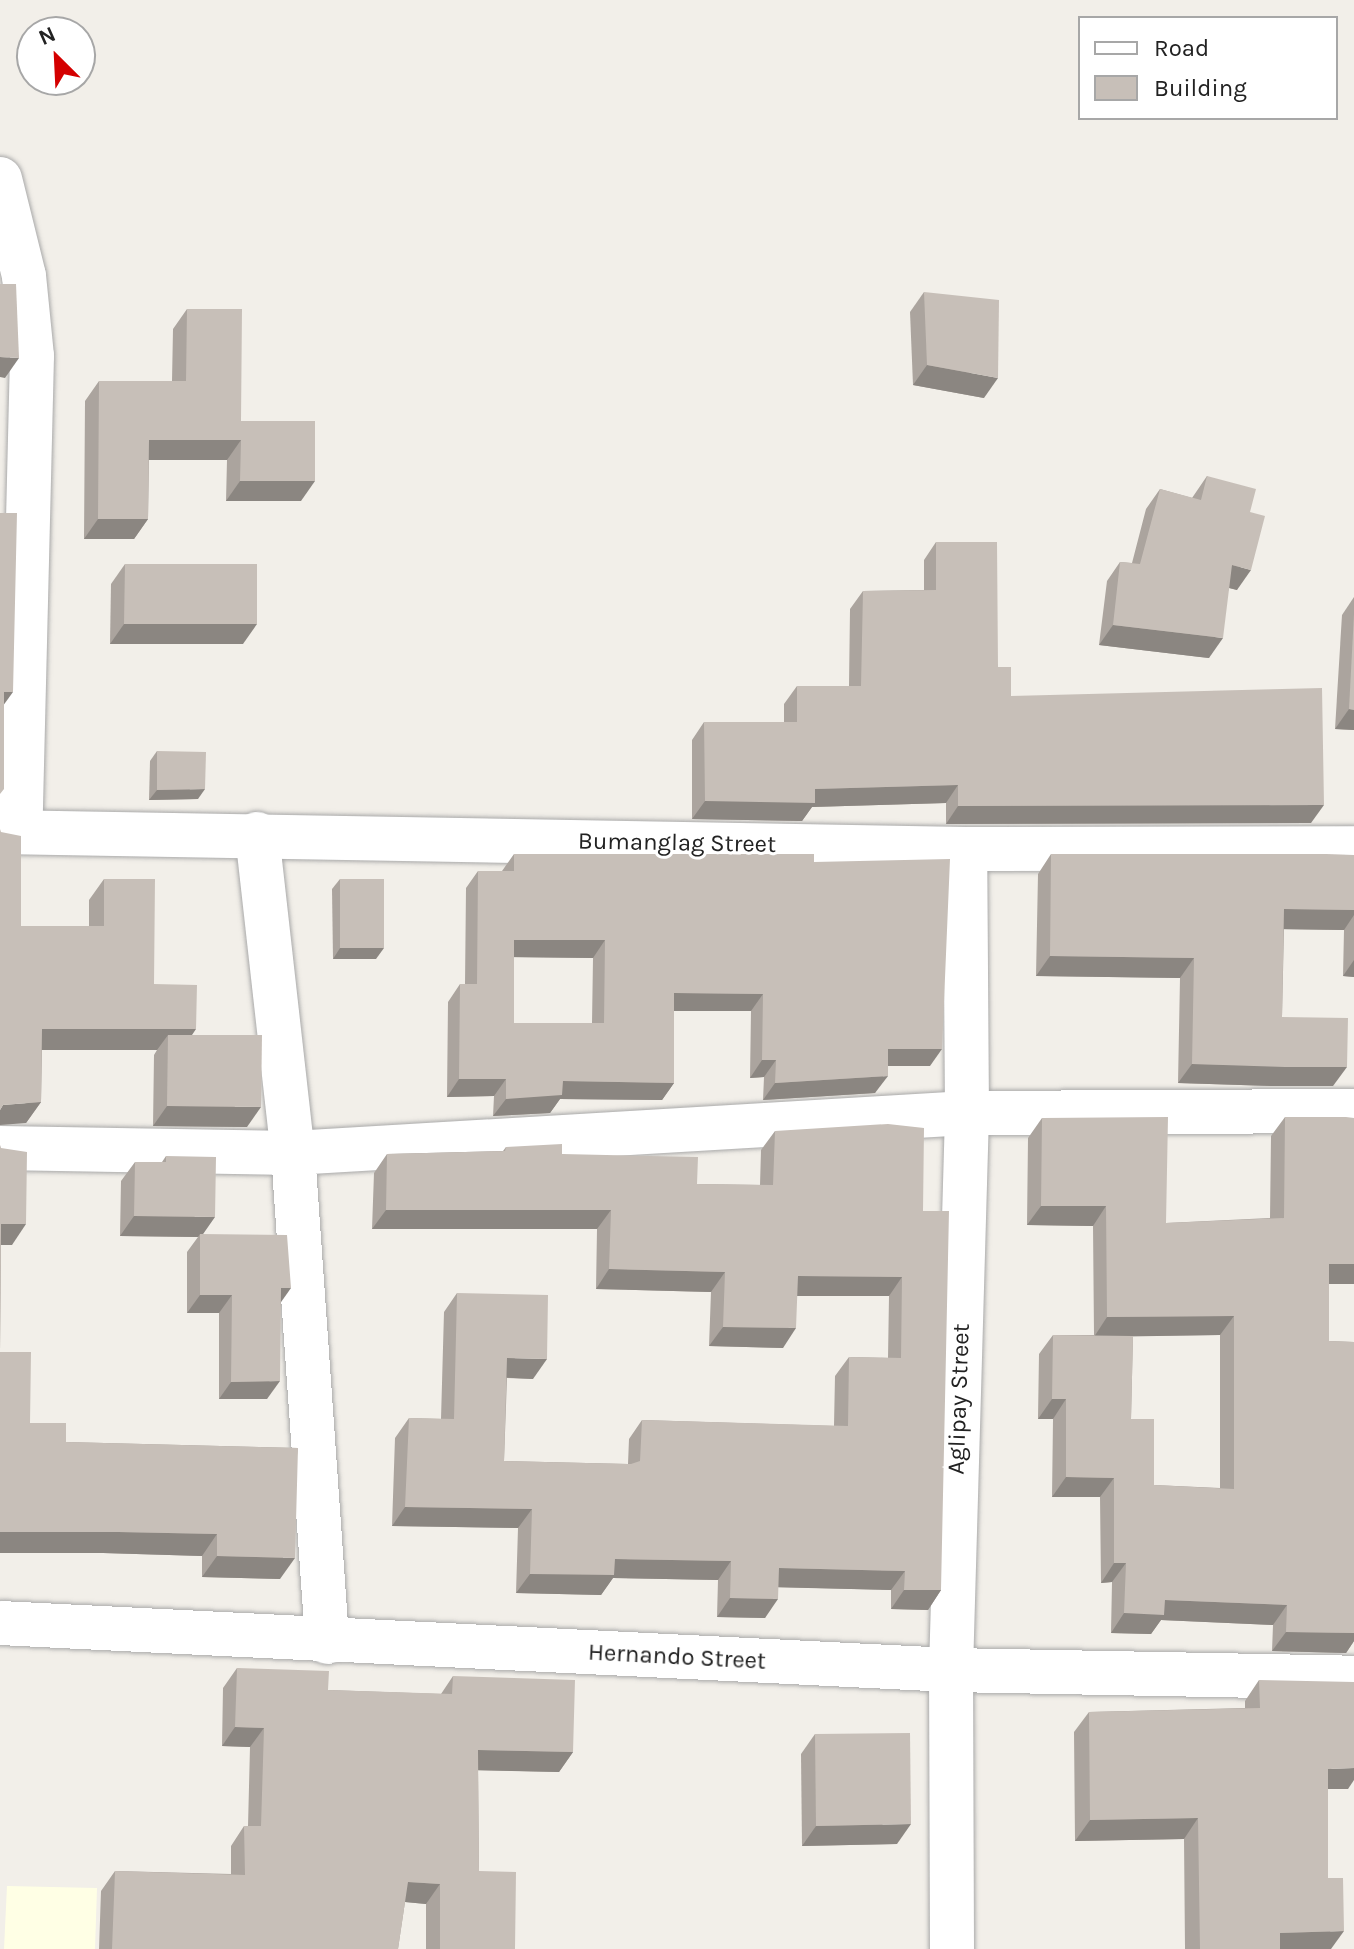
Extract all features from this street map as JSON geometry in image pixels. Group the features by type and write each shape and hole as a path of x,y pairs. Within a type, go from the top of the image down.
{"street":[{"path":"0,179 24,276 32,356 10,832"},
{"name":"Bumanglag Street","path":"10,832 965,849 1354,848"},
{"path":"257,834 293,1153 327,1642"},
{"name":"Aglipay Street","path":"952,1949 951,1670 967,1113 965,849"},
{"path":"0,1148 293,1153 967,1113 1354,1111"},
{"name":"Hernando Street","path":"0,1623 327,1642 951,1670 1354,1678"}],"shaded area":[{"path":"7,1886 97,1888 95,1949 4,1949"}],"building":[{"path":"0,284 16,284 19,358 0,357"},
{"path":"924,292 999,300 998,378 927,365"},
{"path":"187,309 242,309 241,421 315,421 315,481 240,481 241,440 149,440 148,519 98,519 99,381 186,381"},
{"path":"1207,476 1256,489 1250,512 1265,516 1251,570 1232,565 1223,638 1113,625 1120,562 1140,564 1160,489 1201,500"},
{"path":"0,513 17,513 13,692 4,692 4,789 0,794"},
{"path":"936,542 997,542 998,667 1011,667 1011,696 1322,688 1324,805 958,806 958,785 815,789 815,803 705,801 704,722 797,722 797,686 861,686 863,591 936,590"},
{"path":"125,564 257,564 257,624 124,624"},
{"path":"1354,614 1354,710 1349,709"},
{"path":"157,751 206,752 205,789 157,790"},
{"path":"0,829 1,832 21,836 21,926 104,926 104,879 155,879 154,984 197,985 196,1029 42,1029 41,1102 3,1105 0,1110"},
{"path":"514,854 814,854 814,862 950,859 942,1049 888,1049 888,1076 775,1083 776,1060 762,1060 763,994 674,993 674,1083 563,1081 562,1095 506,1099 506,1079 459,1079 460,984 477,984 478,871 514,871","holes":["514,940 605,940 604,1023 514,1023"]},
{"path":"1051,854 1354,855 1354,910 1284,909 1282,1017 1348,1018 1347,1067 1192,1064 1194,958 1050,956"},
{"path":"340,879 384,879 384,948 340,948"},
{"path":"168,1035 262,1035 261,1107 167,1106"},
{"path":"1168,1117 1166,1223 1284,1218 1285,1117 1354,1118 1354,1264 1329,1264 1329,1341 1354,1342 1354,1633 1286,1632 1287,1605 1165,1600 1164,1615 1124,1613 1126,1563 1114,1563 1114,1478 1066,1477 1066,1399 1052,1399 1053,1335 1133,1336 1131,1419 1154,1419 1154,1485 1234,1489 1234,1316 1107,1317 1106,1206 1041,1206 1042,1118"},
{"path":"888,1124 924,1128 923,1211 949,1211 941,1590 904,1590 905,1571 779,1568 778,1599 730,1598 731,1561 615,1559 614,1575 530,1574 532,1509 405,1507 409,1418 454,1419 457,1293 548,1295 547,1359 507,1358 504,1461 631,1464 640,1461 642,1420 848,1426 849,1357 901,1358 902,1277 798,1276 796,1328 723,1327 725,1272 609,1269 611,1210 386,1210 387,1154 505,1151 506,1147 562,1144 562,1154 698,1157 697,1184 773,1185 775,1131"},
{"path":"0,1145 1,1148 27,1152 26,1224 1,1224 0,1352"},
{"path":"166,1156 216,1157 215,1217 134,1216 135,1162 166,1162"},
{"path":"200,1234 287,1235 291,1288 281,1288 280,1381 231,1382 232,1295 200,1295"},
{"path":"0,1352 31,1352 30,1423 66,1423 66,1442 298,1448 295,1558 217,1556 217,1534 0,1532"},
{"path":"237,1668 329,1671 328,1690 452,1694 453,1676 575,1680 573,1752 478,1750 479,1871 516,1872 515,1949 440,1949 440,1884 408,1882 398,1949 112,1949 115,1871 245,1875 244,1826 261,1826 264,1728 235,1727"},
{"path":"1259,1680 1354,1682 1354,1768 1328,1769 1328,1878 1343,1878 1344,1931 1280,1933 1280,1949 1200,1949 1198,1818 1090,1820 1089,1712 1260,1708"},
{"path":"910,1733 911,1824 816,1826 815,1734"}]}
